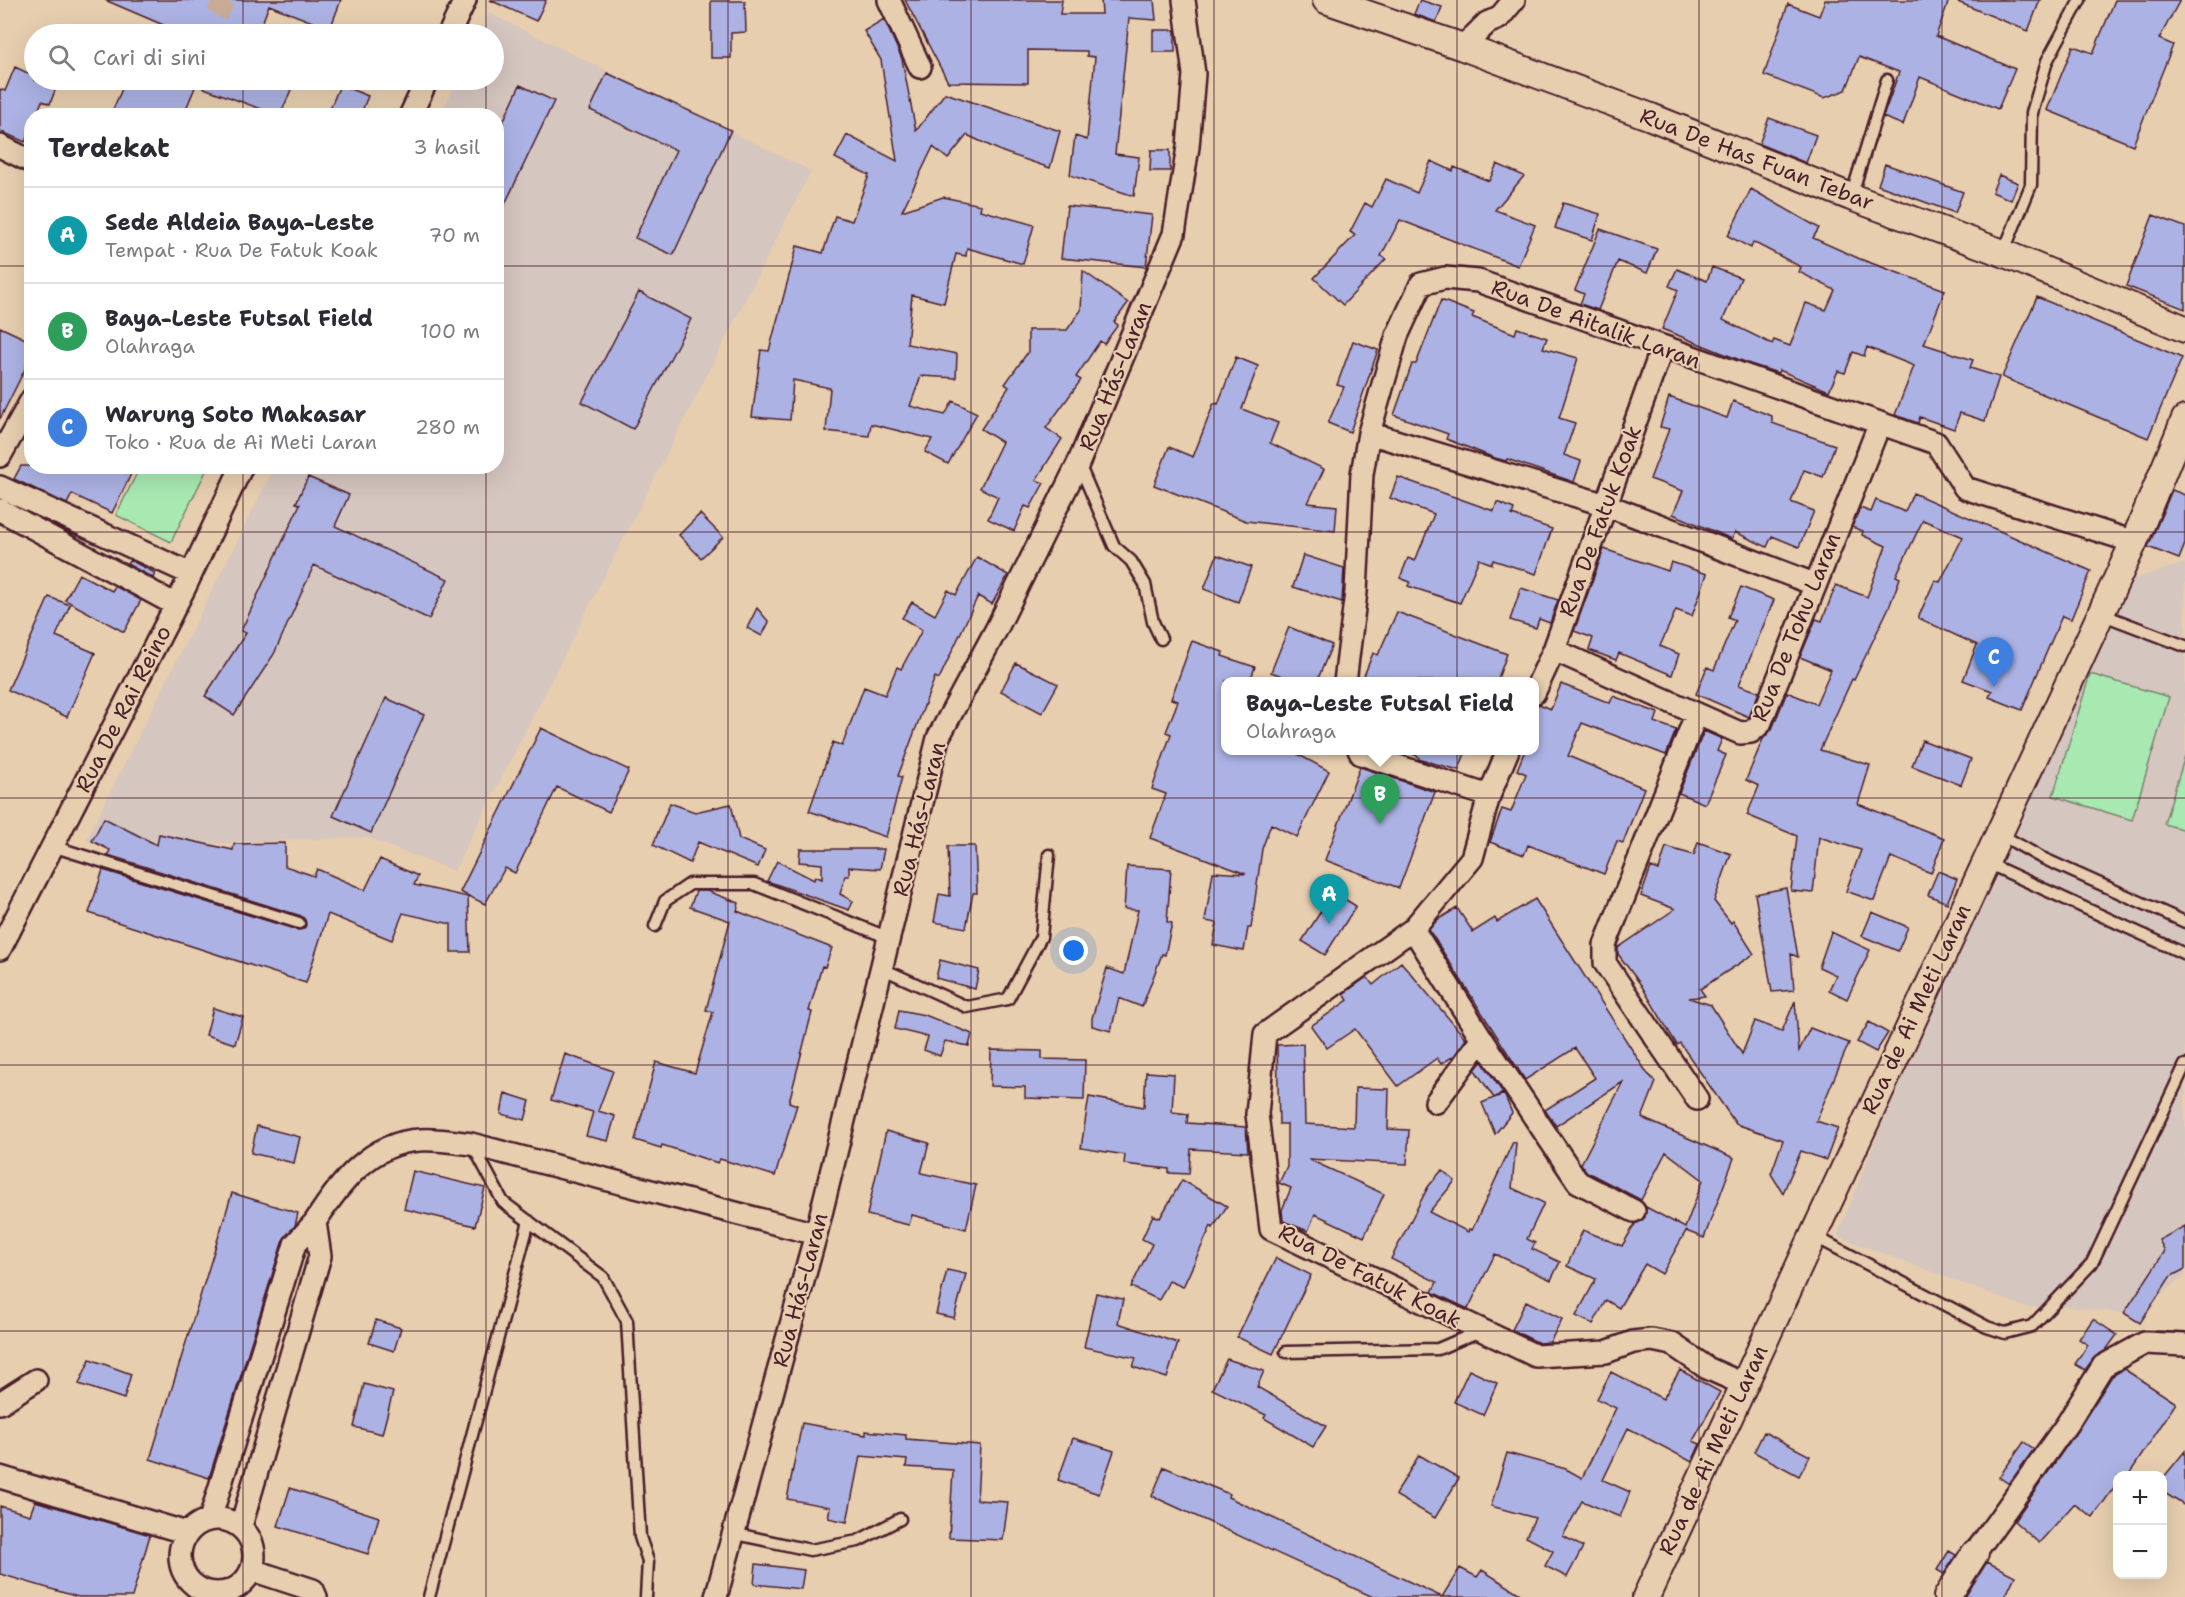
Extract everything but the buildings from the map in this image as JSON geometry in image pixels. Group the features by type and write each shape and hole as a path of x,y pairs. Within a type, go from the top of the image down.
{"street":[{"path":"454,24 465,0"},
{"path":"889,0 920,67"},
{"name":"Rua Hás-Laran","path":"716,1597 816,1234 938,738 996,630 1078,464 1174,234 1188,147 1194,74 1184,0"},
{"name":"Rua De Has Fuan Tebar","path":"1326,0 1463,46 1651,117 1851,197 2003,253 2185,329"},
{"path":"1463,46 1487,23 1499,18 1514,0"},
{"path":"414,108 422,90"},
{"path":"0,146 24,158"},
{"name":"Rua De Aitalik Laran","path":"1345,677 1356,592 1362,474 1369,433 1397,336 1421,284 1445,278 1478,281 1662,348 1936,443 1965,488 2134,543"},
{"name":"Rua De Fatuk Koak","path":"1539,682 1554,650 1662,348"},
{"path":"0,456 24,413"},
{"name":"Rua de Ai Meti Laran","path":"1646,1597 1984,862 2134,543 2185,419"},
{"name":"Rua De Tohu Laran","path":"1554,650 1696,715 1740,733 1751,732 1760,724 1880,423"},
{"path":"1369,433 1606,505 1814,584"},
{"name":"Rua De Rai Reino","path":"0,950 176,604 238,474"},
{"path":"0,487 191,574"},
{"path":"0,510 176,604"},
{"path":"1696,715 1605,945 1605,963 1697,1099"},
{"path":"1364,755 1489,796"},
{"name":"Rua De Fatuk Koak","path":"1506,755 1489,796 1472,858 1413,929 1265,1034 1257,1114 1271,1229 1536,1356 1606,1352 1642,1341 1672,1344 1707,1368 1743,1384"},
{"path":"1413,929 1482,1039 1578,1182 1634,1211"},
{"path":"1436,1102 1482,1039"},
{"path":"210,1519 295,1244 315,1222 337,1187 376,1153 419,1140 471,1143 816,1234"},
{"path":"241,1526 320,1256 315,1222"},
{"path":"1947,1597 1975,1553 2067,1424 2103,1366 2145,1343 2185,1345"},
{"path":"0,1403 36,1380"},
{"path":"0,1477 187,1533"},
{"path":"210,1519 226,1519 241,1526 254,1547 252,1570 239,1587 219,1593 199,1588 184,1574 180,1553 187,1533 197,1524 210,1519"},
{"path":"252,1570 313,1590 316,1597"}],"lane":[{"path":"2003,253 2031,185 2032,113 2047,61 2080,0"},
{"path":"1851,197 1887,80"},
{"path":"1078,464 1114,546 1131,561 1145,584 1154,622 1161,639"},
{"path":"2100,614 2185,646"},
{"path":"1998,833 2040,856 2185,921"},
{"path":"52,846 300,923"},
{"path":"881,968 967,1007 1008,999 1041,937 1049,855"},
{"path":"1984,862 2185,954"},
{"path":"655,926 665,902 690,884 754,884 889,938"},
{"path":"1812,1234 1987,1327 2005,1333 2032,1326 2092,1263 2185,1065"},
{"path":"471,1143 503,1202 603,1277 627,1321 640,1537 648,1562 646,1597"},
{"path":"429,1597 530,1221"},
{"path":"1286,1352 1438,1349 1480,1331"},
{"path":"732,1533 810,1550 858,1540 900,1519"}],"shaded area":[{"path":"489,13 811,171 454,871 365,837 108,848 86,840 271,474 504,474 504,108 443,108 452,90 504,90 504,24 484,24"},
{"path":"2185,563 2185,1276 2133,1314 2070,1307 2025,1307 1837,1236 1880,1129 2130,580"}],"green space":[{"path":"136,474 205,474 171,542 116,515"},
{"path":"2090,674 2169,697 2132,820 2053,796"},
{"path":"2185,756 2185,830 2164,824"}],"tunnel":[{"path":"216,15 225,0"}],"place":[{"name":"Warung Soto Makasar","path":"1994,687"},
{"name":"Baya-Leste Futsal Field","path":"1380,824"},
{"name":"Sede Aldeia Baya-Leste","path":"1329,924"}]}
